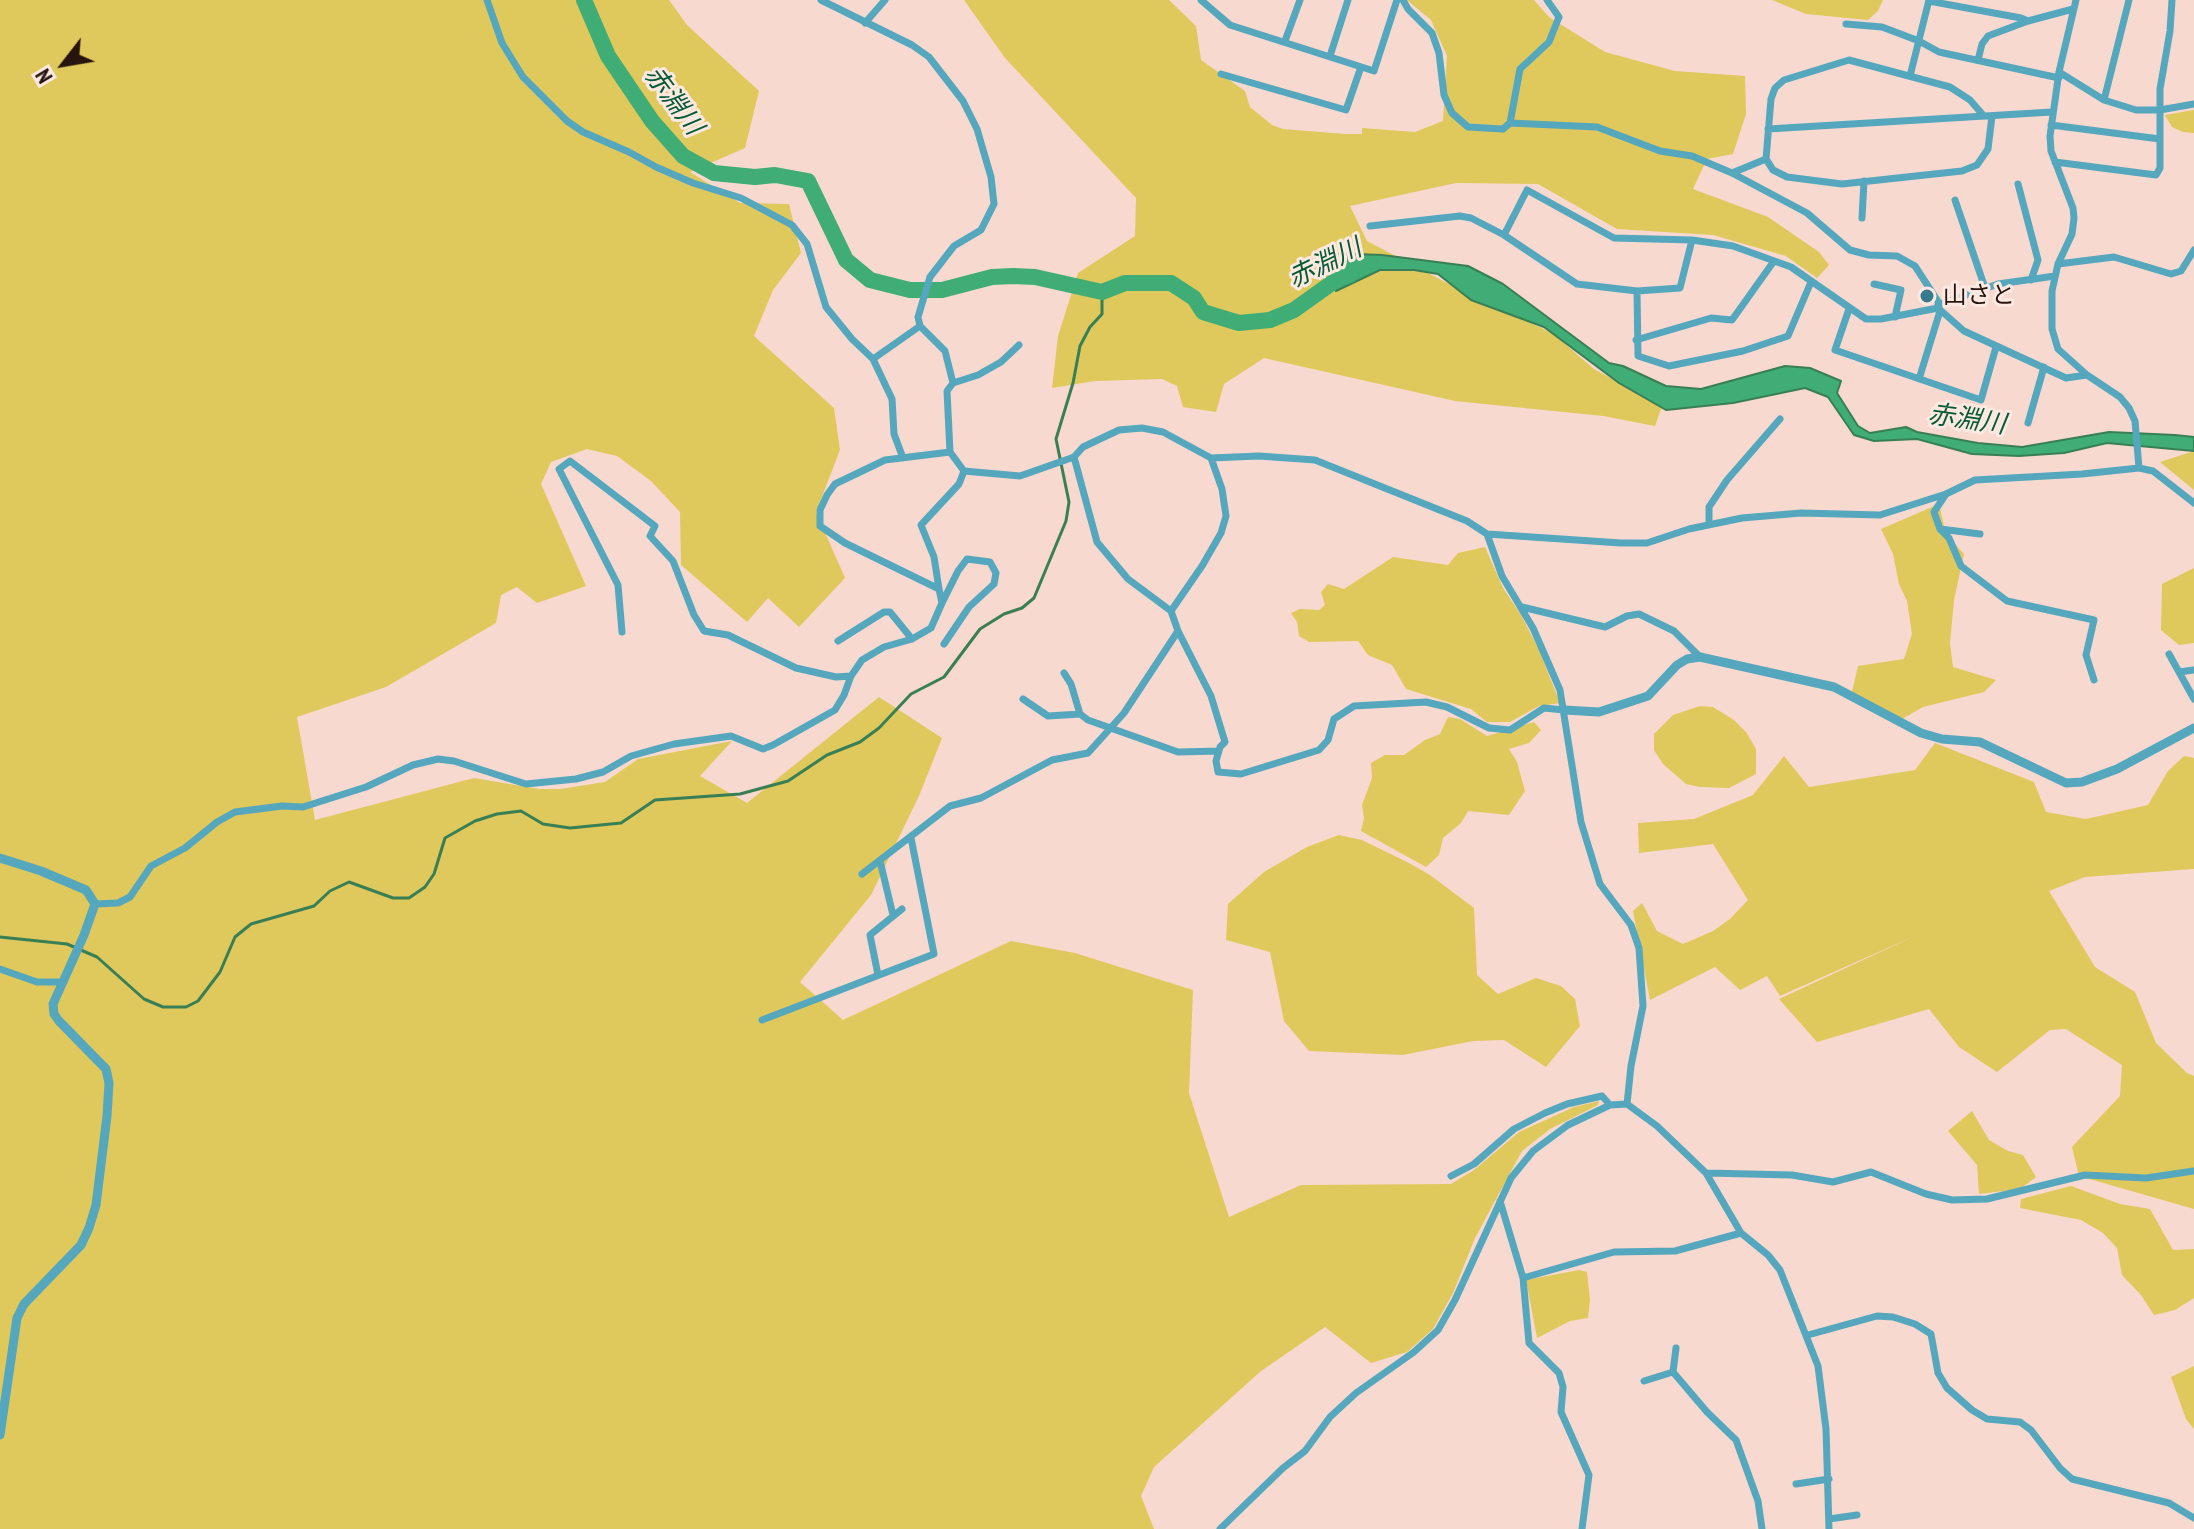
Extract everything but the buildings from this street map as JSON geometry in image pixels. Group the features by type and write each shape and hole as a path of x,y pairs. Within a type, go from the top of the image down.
{"street":[{"path":"487,0 502,43 523,77 567,121 583,132 656,167 741,198 792,225 807,244 826,307 873,359 892,399 894,434 903,458"},
{"path":"821,0 912,45 929,57 963,101 977,129 991,177 994,204 981,230 954,246 930,277 919,305 920,326 945,351 953,383"},
{"path":"865,23 885,0"},
{"path":"1202,0 1230,25 1374,71 1397,0"},
{"path":"1285,41 1300,0"},
{"path":"1330,56 1348,0"},
{"path":"1403,0 1432,33 1439,53 1444,95 1452,113 1468,127 1503,129 1510,123 1520,69 1549,42 1559,17 1547,0"},
{"path":"1910,76 1929,0 2028,21"},
{"path":"2076,0 2051,125 2051,151 2074,218 2072,234 2058,264 2052,291 2052,329 2058,349 2087,375 2120,397 2135,421 2139,468"},
{"path":"2104,100 2129,0"},
{"path":"2055,162 2156,175 2160,168 2160,89 2172,0"},
{"path":"1978,60 1982,44 1988,36 2073,9"},
{"path":"1846,24 1882,27 1939,52 2059,75 2104,100 2136,110 2160,110 2194,104"},
{"path":"1983,115 1970,100 1950,87 1849,60 1784,80 1775,88 1771,99 1766,159 1773,170 1787,177 1842,184 1962,171 1977,165 1988,149 1992,116"},
{"path":"1221,74 1346,110 1361,67"},
{"path":"1768,129 2052,112"},
{"path":"1510,123 1597,127 1660,151 1692,156 1732,173 1807,213 1850,250 1869,255 1897,256 1915,266 1939,308 1964,331 2066,378 2087,375"},
{"path":"2051,125 2160,139"},
{"path":"1732,173 1766,159"},
{"path":"1862,218 1864,181"},
{"path":"2018,184 2038,260 2031,280"},
{"path":"1504,235 1527,190 1614,238 1692,240 1733,246 1791,267 1866,319 1939,308 1985,288 2055,276"},
{"path":"1955,200 1985,288"},
{"path":"1370,226 1460,216 1471,218 1504,235 1577,284 1637,291 1680,288 1692,240"},
{"path":"2058,264 2114,257 2171,274 2181,271 2193,248"},
{"path":"1636,340 1711,318 1732,320 1774,261"},
{"path":"1637,291 1638,356 1669,366 1743,351 1788,336 1811,282"},
{"path":"1874,284 1901,290 1895,317"},
{"path":"1919,379 1939,308"},
{"path":"1849,309 1835,350 1981,400 1996,347"},
{"path":"873,359 920,326"},
{"path":"1019,345 1001,362 978,375 953,383 947,391 950,452 964,471 1020,476 1072,458 1083,447 1119,430 1142,428 1163,432 1211,458 1259,456 1315,460 1467,521 1487,534 1621,543 1647,543 1742,518 1801,513 1880,515 1946,494 1975,480 2139,468 2153,471 2194,503"},
{"path":"2028,423 2044,367"},
{"path":"1709,525 1709,507 1727,480 1780,419"},
{"path":"939,589 845,543 820,526 820,510 835,484 885,460 950,452"},
{"path":"1072,458 1097,542 1128,579 1171,611 1211,696 1225,742 1216,761 1218,772 1241,774 1319,750 1328,740 1334,719 1354,706 1426,702 1447,707 1489,728 1510,730 1544,708 1599,712 1648,696 1677,665 1700,657 1834,687 1921,733 1942,739 1980,742 2066,783 2082,782 2117,769 2194,728"},
{"path":"1171,611 1202,566 1221,533 1226,516 1222,489 1211,458"},
{"path":"622,632 618,585 559,469 570,461 655,526 650,536 673,561 694,615 704,631 728,635 796,668 836,677 851,676"},
{"path":"941,605 934,557 921,525 959,484 964,471"},
{"path":"1946,494 1934,512 1961,566 2007,601 2094,620 2086,655 2094,680"},
{"path":"1940,529 1980,534"},
{"path":"1487,534 1502,576 1522,607 1550,667 1564,710 1581,822 1595,869 1606,895 1631,925 1639,948 1643,1006 1627,1104"},
{"path":"95,904 118,903 130,897 151,866 185,848 217,822 235,812 282,806 303,807 366,787 413,765 438,759 526,784 576,779 603,772 631,756 674,744 731,736 763,749 835,710 862,660 884,647 912,639 931,628 958,571 967,559 990,562 996,573 994,584 969,607 944,644"},
{"path":"1522,607 1605,627 1627,616 1639,614 1674,631 1700,657"},
{"path":"838,641 884,612 890,612 912,639"},
{"path":"862,874 950,806 981,798 1052,760 1088,753 1124,713 1178,631"},
{"path":"2169,654 2194,699"},
{"path":"2179,672 2194,670"},
{"path":"1064,673 1071,684 1080,714 1088,720 1178,752 1219,751"},
{"path":"1023,699 1048,716 1080,714"},
{"path":"762,1020 934,954 911,838"},
{"path":"0,858 86,890 95,904"},
{"path":"880,861 893,915"},
{"path":"0,1435 17,1318 35,1290 81,1245 96,1205 109,1083 106,1069 71,1035 54,1014 53,1004 95,904"},
{"path":"878,975 870,935 902,909"},
{"path":"0,969 37,982 61,982"},
{"path":"1451,1176 1474,1164 1514,1129 1545,1113 1602,1096 1610,1105"},
{"path":"1220,1529 1305,1451 1330,1417 1356,1393 1414,1352 1438,1330 1511,1178 1533,1151 1568,1125 1610,1105 1627,1104 1657,1126 1706,1173 1741,1233 1768,1255 1780,1270 1818,1366 1829,1479 1829,1529"},
{"path":"1706,1173 1792,1175 1833,1182 1871,1172 1912,1190 1952,1200 1987,1199 2085,1175 2146,1178 2194,1171"},
{"path":"1500,1201 1523,1278 1529,1343 1559,1373 1563,1387 1561,1412 1589,1475 1582,1529"},
{"path":"1523,1278 1614,1252 1675,1251 1741,1233"},
{"path":"1808,1335 1877,1316 1915,1324 1931,1334 1938,1373 1947,1388 1972,1410 1987,1419 2020,1422 2031,1430 2072,1479 2169,1503 2194,1518"},
{"path":"1676,1348 1673,1372 1736,1440 1758,1501 1762,1529"},
{"path":"1644,1381 1673,1372"},
{"path":"1796,1484 1829,1479"},
{"path":"1829,1519 1857,1515"}],"shaded area":[{"path":"0,0 669,0 687,25 759,91 745,148 690,172 740,203 789,204 801,253 773,290 754,336 834,408 840,450 816,512 845,578 799,627 768,598 747,622 681,565 680,512 651,481 617,456 587,449 551,462 541,484 586,586 537,603 517,587 501,595 496,623 386,687 297,717 315,820 474,778 539,789 605,782 638,759 732,741 700,776 747,803 879,697 942,738 919,796 871,895 800,982 843,1020 1011,941 1075,953 1193,990 1189,1093 1229,1217 1301,1185 1451,1184 1474,1170 1519,1132 1574,1107 1599,1101 1598,1105 1550,1129 1522,1151 1475,1238 1453,1293 1433,1329 1407,1352 1371,1363 1325,1327 1261,1371 1154,1467 1141,1496 1154,1529 0,1529"},
{"path":"964,0 1169,0 1196,26 1201,60 1245,91 1250,107 1272,125 1283,129 1362,134 1362,128 1415,132 1443,121 1447,56 1431,20 1407,0 1534,0 1549,17 1605,52 1675,71 1745,76 1746,114 1733,154 1707,159 1693,189 1768,217 1819,252 1829,265 1817,278 1786,256 1713,235 1617,229 1538,184 1456,183 1350,206 1367,241 1466,293 1552,333 1594,369 1662,406 1655,426 1603,416 1455,401 1264,358 1224,384 1216,412 1183,407 1177,386 1162,379 1095,381 1052,388 1058,336 1078,273 1135,236 1136,198 1005,58"},
{"path":"1772,0 1883,0 1878,11 1868,20 1806,14"},
{"path":"2194,110 2194,133 2172,127 2165,115"},
{"path":"2194,451 2194,490 2160,462"},
{"path":"1939,504 1946,534 1964,554 1954,600 1950,643 1953,667 1996,680 1984,692 1923,707 1902,719 1851,696 1858,666 1904,659 1912,634 1907,601 1899,584 1893,554 1881,529"},
{"path":"1485,547 1503,588 1539,650 1560,703 1539,706 1510,722 1487,722 1471,709 1406,689 1392,665 1368,655 1358,641 1309,642 1299,636 1297,622 1291,613 1300,609 1319,610 1325,605 1321,592 1328,584 1344,589 1393,557 1448,565 1458,553"},
{"path":"2194,568 2194,643 2179,645 2161,630 2162,584"},
{"path":"1700,706 1713,707 1746,732 1756,749 1756,774 1729,788 1700,787 1686,784 1663,764 1654,750 1654,734 1673,715"},
{"path":"1448,717 1460,719 1487,736 1534,722 1541,730 1529,743 1509,749 1517,762 1525,791 1509,815 1468,811 1461,823 1443,838 1439,855 1426,867 1361,831 1364,818 1362,805 1372,778 1371,763 1385,755 1404,755 1440,734"},
{"path":"1935,743 2034,782 2046,812 2086,819 2148,805 2168,771 2184,756 2194,758 2194,869 2085,877 2049,891 2095,967 2135,992 2156,1043 2194,1076 2194,1209 2079,1176 2072,1147 2120,1096 2122,1065 2066,1029 2050,1030 1997,1072 1959,1047 1929,1009 1817,1042 1779,999 1919,934 1780,996 1767,976 1740,990 1715,967 1650,1000 1633,911 1642,903 1657,931 1683,944 1713,931 1748,900 1713,844 1639,853 1638,823 1694,819 1753,795 1784,756 1809,787 1915,770"},
{"path":"1339,835 1362,840 1409,863 1474,908 1477,975 1498,994 1536,978 1561,986 1575,999 1580,1026 1546,1067 1504,1040 1473,1041 1403,1055 1309,1051 1284,1021 1270,952 1226,940 1228,904 1264,872 1307,847"},
{"path":"1972,1111 1989,1140 2023,1155 2036,1177 2020,1189 1979,1194 1977,1165 1948,1131"},
{"path":"2071,1186 2120,1204 2150,1209 2173,1250 2194,1249 2194,1298 2175,1310 2154,1315 2122,1275 2117,1248 2103,1233 2081,1220 2020,1208 2021,1199"},
{"path":"1579,1270 1587,1272 1588,1318 1570,1321 1537,1338 1526,1280"},
{"path":"2194,1366 2194,1429 2186,1419 2171,1377"}],"water":[{"path":"1328,253 1382,255 1468,266 1503,284 1609,363 1623,366 1666,386 1701,389 1785,366 1810,368 1841,381 1837,393 1858,426 1870,433 1906,427 1917,432 1978,443 2022,447 2109,432 2175,435 2194,437 2194,451 2107,443 2064,453 2019,456 1972,454 1917,439 1874,441 1854,435 1828,397 1805,388 1733,403 1666,410 1619,383 1544,327 1471,300 1438,274 1380,270 1336,291 1323,260"}],"waterway":[{"name":"赤淵川","path":"584,0 608,56 652,121 683,156 714,173 755,177 775,175 808,181 846,260 870,280 910,290 942,290 992,277 1035,277 1102,292 1125,283 1171,283 1194,298 1203,312 1239,323 1270,320 1294,310 1336,280 1350,275"},
{"path":"0,937 67,944 97,957 144,999 163,1007 186,1007 198,1001 220,972 235,937 251,924 314,906 330,891 349,882 393,898 409,898 425,887 434,874 445,838 475,821 521,811 543,824 570,828 621,823 655,800 740,794 788,781 827,755 860,742 879,728 911,694 944,677 980,629 1004,614 1022,608 1034,598 1066,521 1069,502 1056,439 1073,383 1080,346 1090,327 1102,314 1102,292"}],"place":[{"name":"山さと","path":"1927,296"}]}
